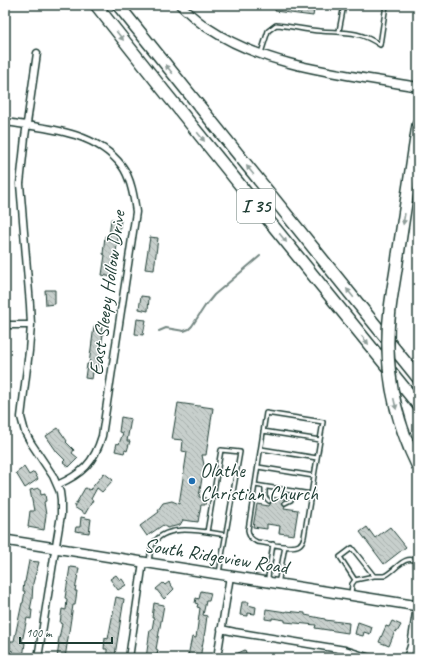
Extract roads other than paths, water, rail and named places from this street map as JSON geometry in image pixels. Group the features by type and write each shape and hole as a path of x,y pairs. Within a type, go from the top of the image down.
{"highway":[{"name":"I 35","path":"96,5 418,406"},
{"name":"I 35","path":"118,5 418,378"},
{"path":"418,125 389,316 388,364 394,403 406,441 418,467"}],"main road":[{"name":"South Ridgeview Road","path":"6,541 418,606"}],"street":[{"path":"180,5 208,28 228,40 292,64 418,87"},
{"path":"37,53 20,184 30,305 29,351 21,417 25,432 53,476 61,500 56,548 38,658"},
{"name":"East Sleepy Hollow Drive","path":"5,122 48,128 76,134 104,148 123,166 133,190 136,212 102,436 94,458 83,470 69,480 57,485"},
{"path":"5,325 30,325"},
{"path":"128,658 146,563"},
{"path":"217,658 230,576"},
{"path":"407,658 411,646 418,606"},
{"path":"221,629 345,650 370,658"}],"lane":[{"path":"339,31 344,5"},
{"path":"261,53 268,31 276,24 319,31 355,33 369,38 380,45 386,5"},
{"path":"266,413 323,422 320,440 302,542 293,547 252,540 249,536 248,530 266,413"},
{"path":"263,431 320,440"},
{"path":"261,449 317,458"},
{"path":"207,532 221,450 240,452 219,575"},
{"path":"258,467 314,476"},
{"path":"255,485 311,494"},
{"path":"265,487 265,497 270,501"},
{"path":"285,503 291,500 293,491"},
{"path":"146,563 152,546 161,535 178,530 194,530 226,535"},
{"path":"273,544 268,577 274,583 279,579 285,546"},
{"path":"355,580 340,557 352,548 374,576"},
{"path":"351,595 352,584 355,580 374,576 384,576 406,560 414,560 418,562"}],"waterway":[{"path":"159,331 166,328 184,331 189,329 214,295 260,256"}],"place":[{"name":"Olathe Christian Church","path":"192,481"}]}
